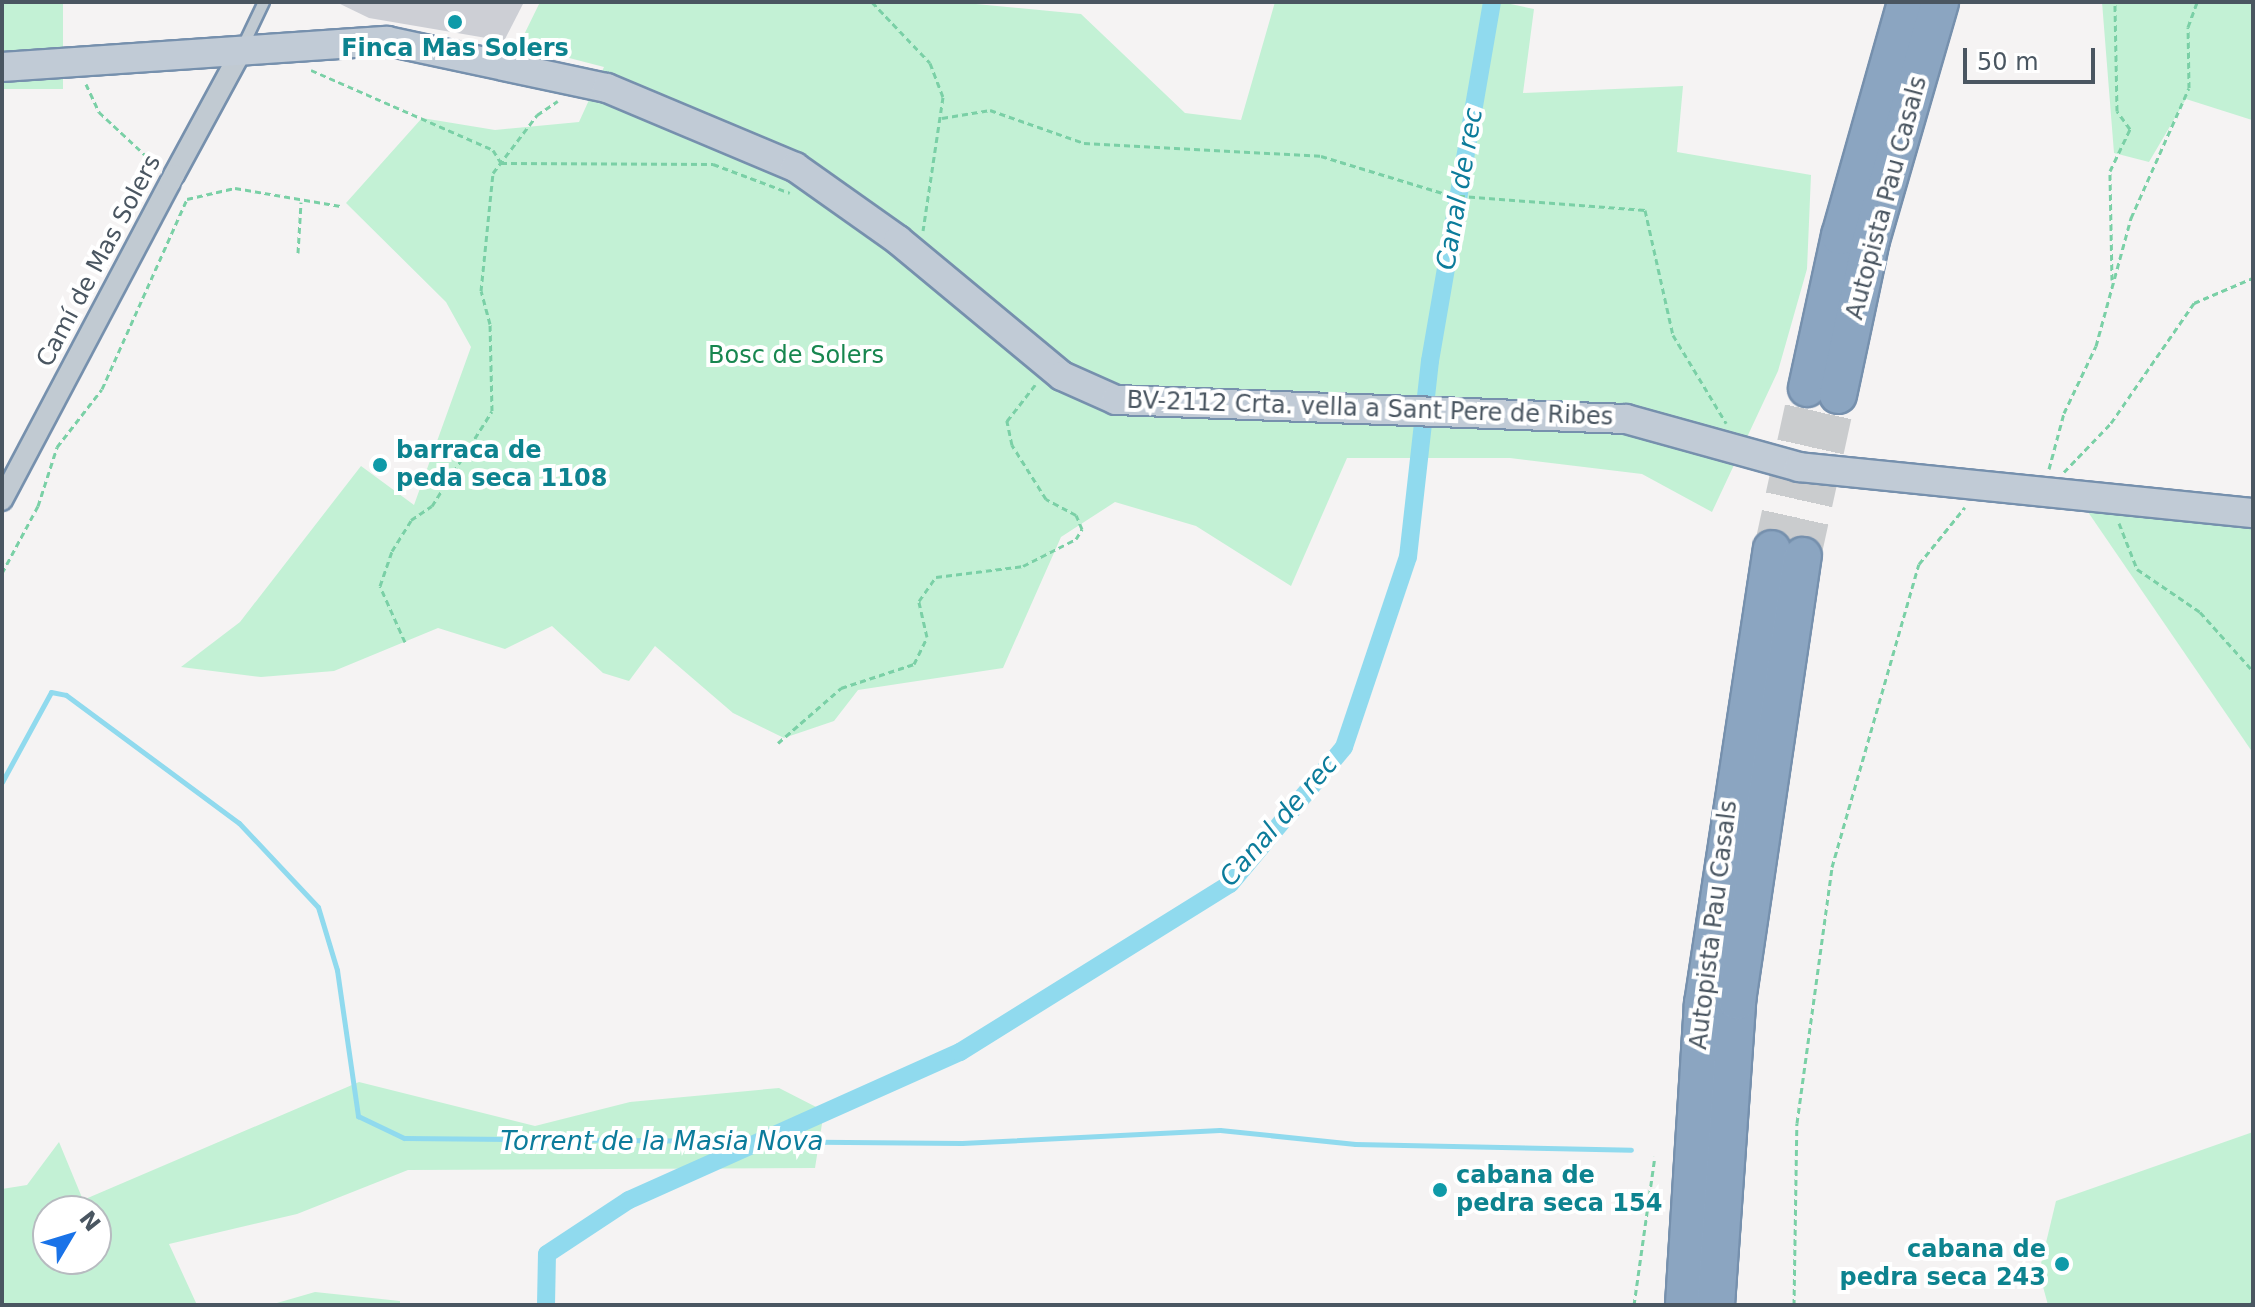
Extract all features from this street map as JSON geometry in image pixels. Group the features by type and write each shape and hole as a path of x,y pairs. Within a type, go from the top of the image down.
{"highway":[{"name":"Autopista Pau Casals","path":"1906,2 1840,236 1822,392 1871,240 1940,2"},
{"name":"Autopista Pau Casals","path":"1684,1305 1703,1004 1787,552 1737,1001 1716,1305"}],"street":[{"name":"BV-2112 Crta. vella a Sant Pere de Ribes","path":"2,67 243,48 387,41 579,81 751,144 918,256 1052,368 1116,400 1604,417 1694,435 1745,454 1799,467 2253,513"},
{"name":"Camí de Mas Solers","path":"2,500 243,48"}],"lane":[{"path":"243,48 264,2"}],"path":[{"path":"872,2 930,63 942,118 918,256"},
{"path":"2113,284 2110,171 2130,129 2117,111 2115,2"},
{"path":"2045,493 2064,413 2096,346 2131,218 2189,88 2188,27 2197,2"},
{"path":"296,66 493,150 501,163"},
{"path":"405,642 380,586 392,551 411,520 432,506 492,411 482,232 501,163 537,115 579,81"},
{"path":"86,94 144,153"},
{"path":"942,118 990,110 1084,143 1321,156 1449,195 1645,210 1673,335 1745,454"},
{"path":"501,163 713,164 797,196"},
{"path":"2,573 38,506 57,447 102,389 187,199 235,188 301,202 340,206"},
{"path":"298,253 301,202"},
{"path":"2045,493 2111,423 2194,303 2253,278"},
{"path":"778,743 841,688 914,664 927,637 919,601 936,577 1023,566 1076,539 1082,529 1076,515 1046,499 1026,476 1007,421 1015,403 1052,368"},
{"path":"1794,1305 1797,1123 1832,867 1919,564 1983,487"},
{"path":"2118,500 2121,537 2137,569 2200,612 2253,671"},
{"path":"1634,1305 1655,1156"},
{"path":"2240,1305 2253,1303"}],"green space":[{"path":"2,2 63,2 63,89 2,89"},
{"name":"Bosc de Solers","path":"540,2 955,2 1081,14 1185,113 1241,120 1275,2 1501,2 1534,9 1523,93 1683,86 1677,152 1811,175 1807,269 1778,371 1712,512 1642,474 1510,458 1347,458 1291,586 1196,526 1115,502 1061,537 1003,668 858,690 834,721 784,738 733,713 655,646 629,681 603,673 552,626 505,649 438,628 334,671 261,677 181,667 240,622 361,466 414,505 471,347 446,302 346,203 422,118 495,130 579,122 604,67 519,45"},
{"path":"2102,2 2253,2 2252,120 2186,99 2149,162 2114,153"},
{"path":"2088,512 2253,525 2253,753"},
{"path":"359,1082 535,1126 630,1102 779,1088 824,1111 815,1168 408,1170 297,1214 169,1244 197,1305 2,1305 2,1189 27,1185 59,1142 81,1195 32,1195 32,1275 112,1275 112,1195 95,1195"},
{"path":"2253,1132 2253,1305 2048,1305 2039,1272 2056,1201"},
{"path":"315,1292 400,1301 400,1305 270,1305"}],"building":[{"name":"Finca Mas Solers","path":"336,2 524,2 504,41 369,18"}],"waterway":[{"name":"Canal de rec","path":"546,1305 547,1254 629,1200 960,1052 1230,884 1344,747 1408,557 1430,361 1492,2"},
{"name":"Torrent de la Masia Nova","path":"2,782 51,692 66,695 239,823 318,907 337,970 358,1116 404,1138 962,1143 1220,1130 1355,1144 1631,1150"}],"tunnel":[{"path":"1772,549 1807,388"},
{"path":"1803,556 1838,395"}],"place":[{"name":"Finca Mas Solers","path":"455,22"},
{"name":"barraca de peda seca 1108","path":"380,465"},
{"name":"cabana de pedra seca 154","path":"1440,1190"},
{"name":"cabana de pedra seca 243","path":"2062,1264"}]}
